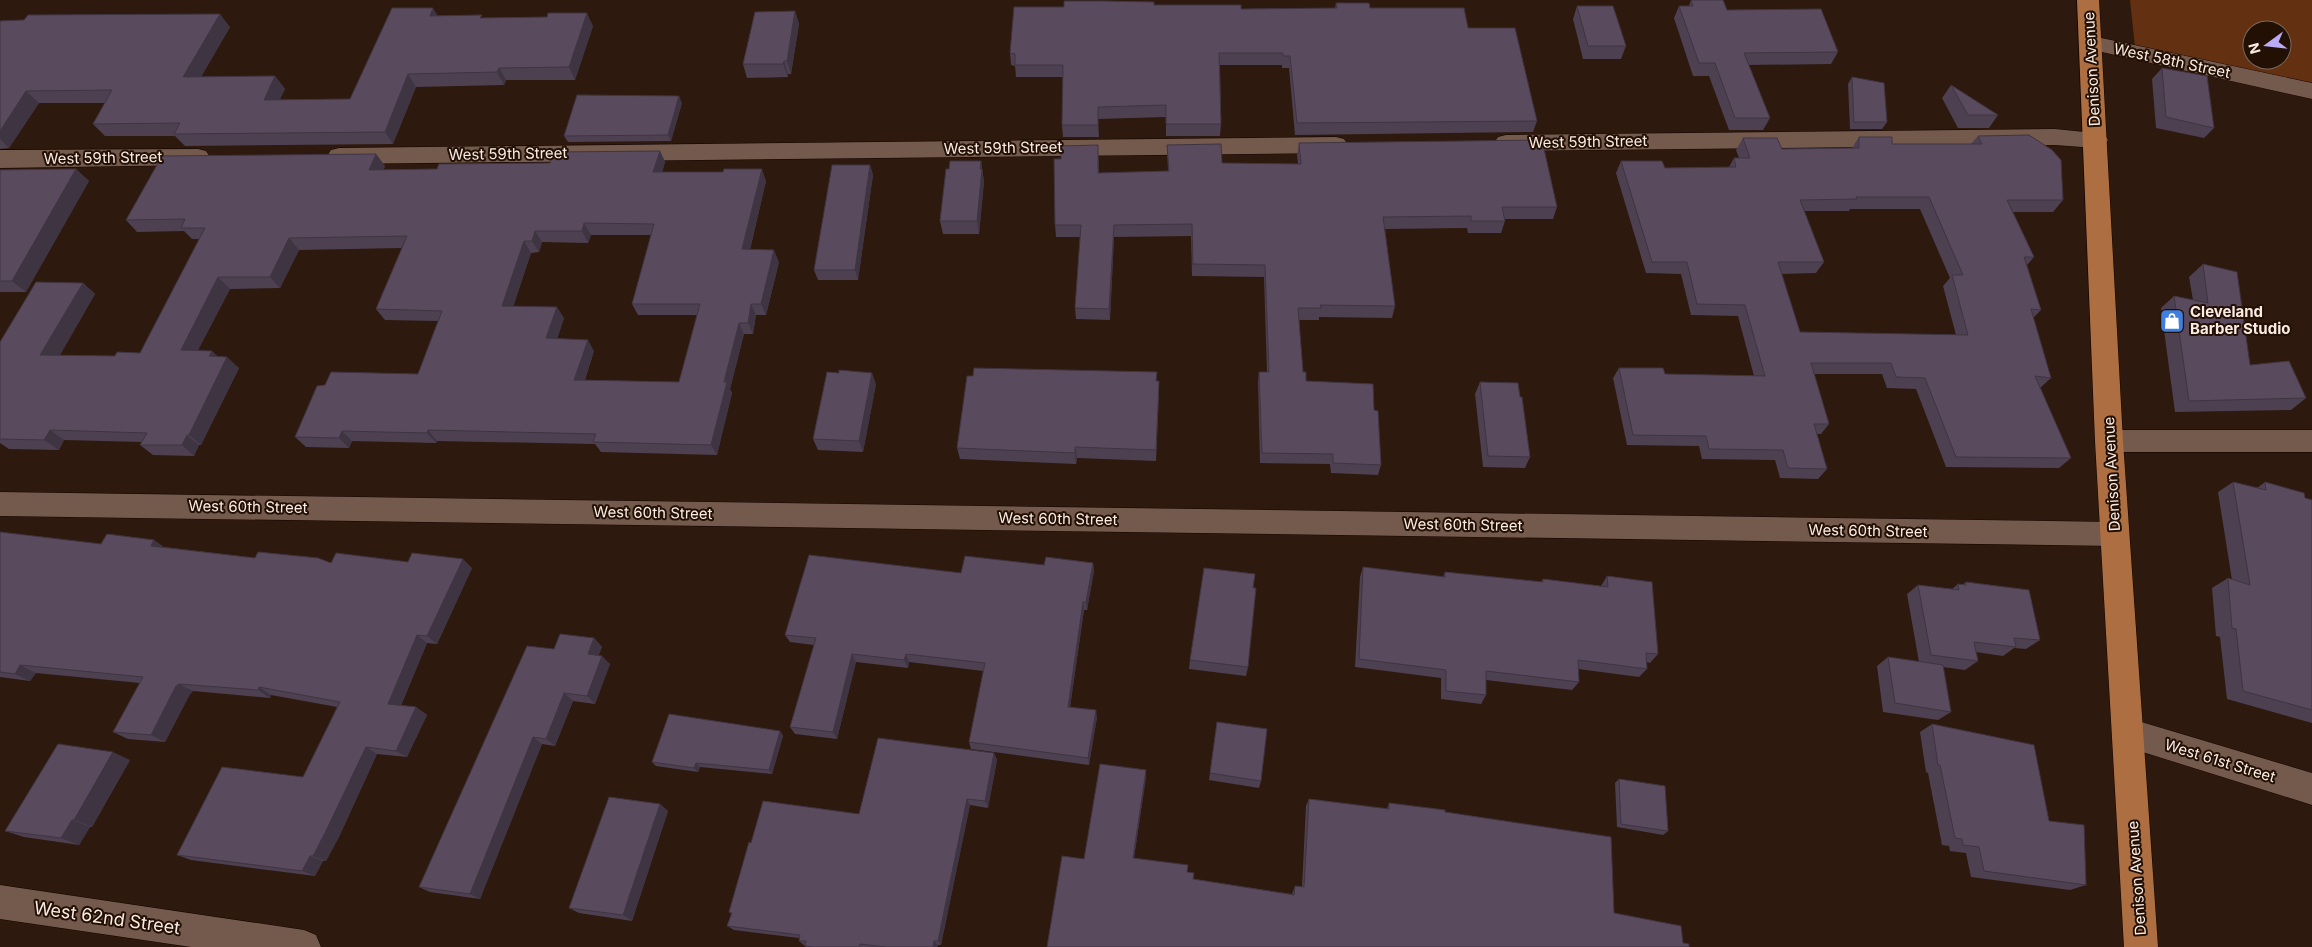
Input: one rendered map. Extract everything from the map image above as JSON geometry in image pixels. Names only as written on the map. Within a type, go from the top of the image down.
[{"type":"main road","name":"Denison Avenue","points":[[2088,0],[2092,43],[2109,440],[2141,947]]},
{"type":"street","name":"West 58th Street","points":[[2092,43],[2312,91]]},
{"type":"street","name":"West 59th Street","points":[[1486,143],[2054,137],[2096,140]]},
{"type":"street","name":"West 59th Street","points":[[319,156],[1356,144]]},
{"type":"street","name":"West 59th Street","points":[[0,159],[219,157]]},
{"type":"street","points":[[2109,440],[2312,441]]},
{"type":"street","name":"West 60th Street","points":[[0,504],[2115,534]]},
{"type":"street","name":"West 61st Street","points":[[2128,733],[2312,788]]},
{"type":"street","name":"West 62nd Street","points":[[0,902],[304,947]]},
{"type":"shaded area","points":[[2130,0],[2312,0],[2312,85],[2242,70],[2292,70],[2292,20],[2242,20],[2242,70],[2135,47]]},
{"type":"building","points":[[1691,0],[1723,0],[1727,10],[1821,9],[1838,52],[1744,53],[1770,118],[1735,118],[1715,63],[1699,63],[1679,6],[1693,6]]},
{"type":"building","points":[[1064,1],[1154,2],[1154,5],[1241,5],[1241,9],[1337,8],[1336,3],[1369,3],[1370,8],[1464,8],[1468,28],[1515,28],[1537,121],[1297,123],[1290,56],[1283,56],[1283,53],[1219,53],[1221,124],[1166,124],[1166,105],[1098,107],[1098,125],[1062,125],[1063,65],[1015,65],[1015,54],[1010,53],[1014,7],[1064,7]]},
{"type":"building","points":[[1577,6],[1613,6],[1626,46],[1588,46]]},
{"type":"building","points":[[392,8],[433,8],[430,16],[482,15],[480,18],[547,17],[548,13],[587,13],[569,67],[499,68],[497,72],[408,74],[385,132],[174,134],[180,123],[93,124],[112,90],[26,91],[0,131],[0,21],[24,20],[28,15],[220,14],[183,77],[275,76],[264,100],[350,99]]},
{"type":"building","points":[[795,11],[787,61],[784,61],[783,64],[743,64],[755,12]]},
{"type":"building","points":[[2162,68],[2207,76],[2214,128],[2166,117]]},
{"type":"building","points":[[1852,77],[1884,83],[1887,122],[1854,122]]},
{"type":"building","points":[[1951,85],[1998,115],[1968,115]]},
{"type":"building","points":[[577,95],[679,96],[668,135],[564,136]]},
{"type":"building","points":[[2029,135],[2052,150],[2061,160],[2063,200],[2007,200],[2034,257],[2024,257],[2041,310],[2031,309],[2051,378],[2035,376],[2071,458],[1956,457],[1925,378],[1896,377],[1891,363],[1811,363],[1829,424],[1814,424],[1827,469],[1788,468],[1783,450],[1709,449],[1706,436],[1633,435],[1619,368],[1663,368],[1665,374],[1765,376],[1745,305],[1697,304],[1687,262],[1652,262],[1621,161],[1662,161],[1665,168],[1736,167],[1734,158],[1750,158],[1743,138],[1777,138],[1782,149],[1859,148],[1859,137],[1892,137],[1892,144],[1982,144],[1978,136]],"holes":[[[1856,197],[1929,197],[1963,275],[1952,275],[1968,335],[1800,332],[1778,262],[1824,262],[1800,200],[1857,199]]]},
{"type":"building","points":[[1542,140],[1557,207],[1502,207],[1505,221],[1471,221],[1471,216],[1383,217],[1395,306],[1320,305],[1321,308],[1298,308],[1303,372],[1306,372],[1306,381],[1373,384],[1374,410],[1378,411],[1381,465],[1333,463],[1333,454],[1262,453],[1259,372],[1269,372],[1265,265],[1193,264],[1192,224],[1114,225],[1109,309],[1075,308],[1081,225],[1055,225],[1054,159],[1061,159],[1061,146],[1098,145],[1098,173],[1169,171],[1167,145],[1221,144],[1222,163],[1301,164],[1299,143]]},
{"type":"building","points":[[660,151],[653,172],[723,172],[724,169],[762,169],[742,249],[774,250],[761,304],[751,304],[748,323],[739,323],[724,382],[727,382],[711,445],[593,442],[596,434],[428,430],[427,433],[342,431],[339,438],[295,437],[317,386],[325,385],[331,372],[418,374],[442,311],[376,309],[407,236],[289,238],[270,277],[218,277],[181,350],[212,351],[209,356],[227,357],[189,435],[187,435],[182,445],[140,445],[147,433],[50,430],[44,440],[0,439],[0,342],[36,282],[83,283],[40,355],[115,356],[117,352],[140,353],[205,228],[181,228],[185,219],[126,220],[162,156],[376,154],[369,170],[437,169],[439,164],[550,163],[554,152]],"holes":[[[584,223],[654,224],[632,304],[700,304],[679,382],[574,380],[588,340],[546,338],[557,307],[502,306],[524,241],[532,241],[535,231],[582,231]]]},
{"type":"building","points":[[950,161],[981,161],[980,169],[982,169],[977,221],[940,221],[946,169],[949,169]]},
{"type":"building","points":[[832,165],[870,165],[855,270],[814,270]]},
{"type":"building","points":[[76,169],[12,281],[0,281],[0,170]]},
{"type":"building","points":[[2203,264],[2237,272],[2250,365],[2289,361],[2306,398],[2189,401],[2174,296],[2208,303]]},
{"type":"building","points":[[974,368],[1157,372],[1156,381],[1159,381],[1156,450],[1075,447],[1075,453],[957,448],[967,376],[973,376]]},
{"type":"building","points":[[839,370],[872,373],[859,441],[813,439],[827,372],[839,373]]},
{"type":"building","points":[[1480,382],[1518,383],[1520,397],[1522,397],[1530,457],[1488,456]]},
{"type":"building","points":[[2233,482],[2266,490],[2265,482],[2304,493],[2305,498],[2312,500],[2312,710],[2243,691],[2236,629],[2232,628],[2228,578],[2250,585]]},
{"type":"building","points":[[0,532],[101,544],[107,534],[154,540],[151,546],[255,558],[258,552],[318,558],[331,563],[336,553],[408,562],[412,553],[463,559],[427,636],[417,635],[388,704],[416,707],[396,751],[366,747],[326,831],[313,856],[310,856],[302,871],[177,855],[222,767],[303,777],[340,702],[259,687],[258,690],[179,684],[176,686],[151,735],[113,732],[143,677],[20,665],[15,674],[0,672]]},
{"type":"building","points":[[809,555],[961,573],[965,556],[1044,565],[1046,557],[1093,563],[1086,602],[1083,602],[1068,707],[1096,710],[1088,758],[969,742],[985,663],[906,654],[904,660],[852,654],[833,732],[790,727],[816,638],[785,635]]},
{"type":"building","points":[[1363,567],[1445,577],[1445,572],[1543,582],[1543,579],[1608,587],[1607,576],[1652,582],[1658,654],[1646,653],[1647,669],[1578,660],[1579,682],[1486,671],[1486,695],[1446,691],[1446,670],[1359,659]]},
{"type":"building","points":[[1204,568],[1255,574],[1253,588],[1256,588],[1248,667],[1190,660]]},
{"type":"building","points":[[1966,582],[2029,590],[2040,640],[2014,638],[2016,647],[1974,642],[1978,661],[1931,655],[1918,585],[1959,590],[1958,584],[1966,585]]},
{"type":"building","points":[[560,634],[594,638],[588,654],[602,656],[587,696],[564,693],[546,739],[533,737],[470,894],[419,887],[527,646],[554,649]]},
{"type":"building","points":[[1888,657],[1943,665],[1951,712],[1895,703]]},
{"type":"building","points":[[669,714],[780,731],[769,770],[696,763],[694,768],[652,762]]},
{"type":"building","points":[[1217,722],[1267,729],[1261,781],[1210,773]]},
{"type":"building","points":[[1932,724],[2034,745],[2049,821],[2084,825],[2086,885],[1984,871],[1979,847],[1963,845],[1962,839],[1955,838],[1940,765],[1938,765]]},
{"type":"building","points":[[878,738],[994,753],[985,801],[967,799],[938,941],[934,941],[933,947],[886,947],[860,944],[859,947],[814,947],[805,946],[806,941],[799,941],[800,935],[727,926],[732,913],[729,912],[749,842],[751,843],[763,801],[859,814]]},
{"type":"building","points":[[58,744],[113,752],[74,820],[72,820],[61,838],[5,831]]},
{"type":"building","points":[[1100,764],[1146,770],[1133,858],[1188,865],[1187,872],[1194,873],[1193,879],[1294,895],[1295,886],[1304,887],[1309,799],[1389,809],[1389,803],[1445,810],[1445,812],[1611,837],[1614,913],[1681,926],[1683,943],[1689,944],[1689,947],[1047,947],[1062,856],[1084,859]]},
{"type":"building","points":[[1619,779],[1665,786],[1668,831],[1621,824]]},
{"type":"building","points":[[609,797],[660,804],[623,915],[569,908]]},
{"type":"place","name":"Cleveland Barber Studio","points":[[2172,321]]}]
